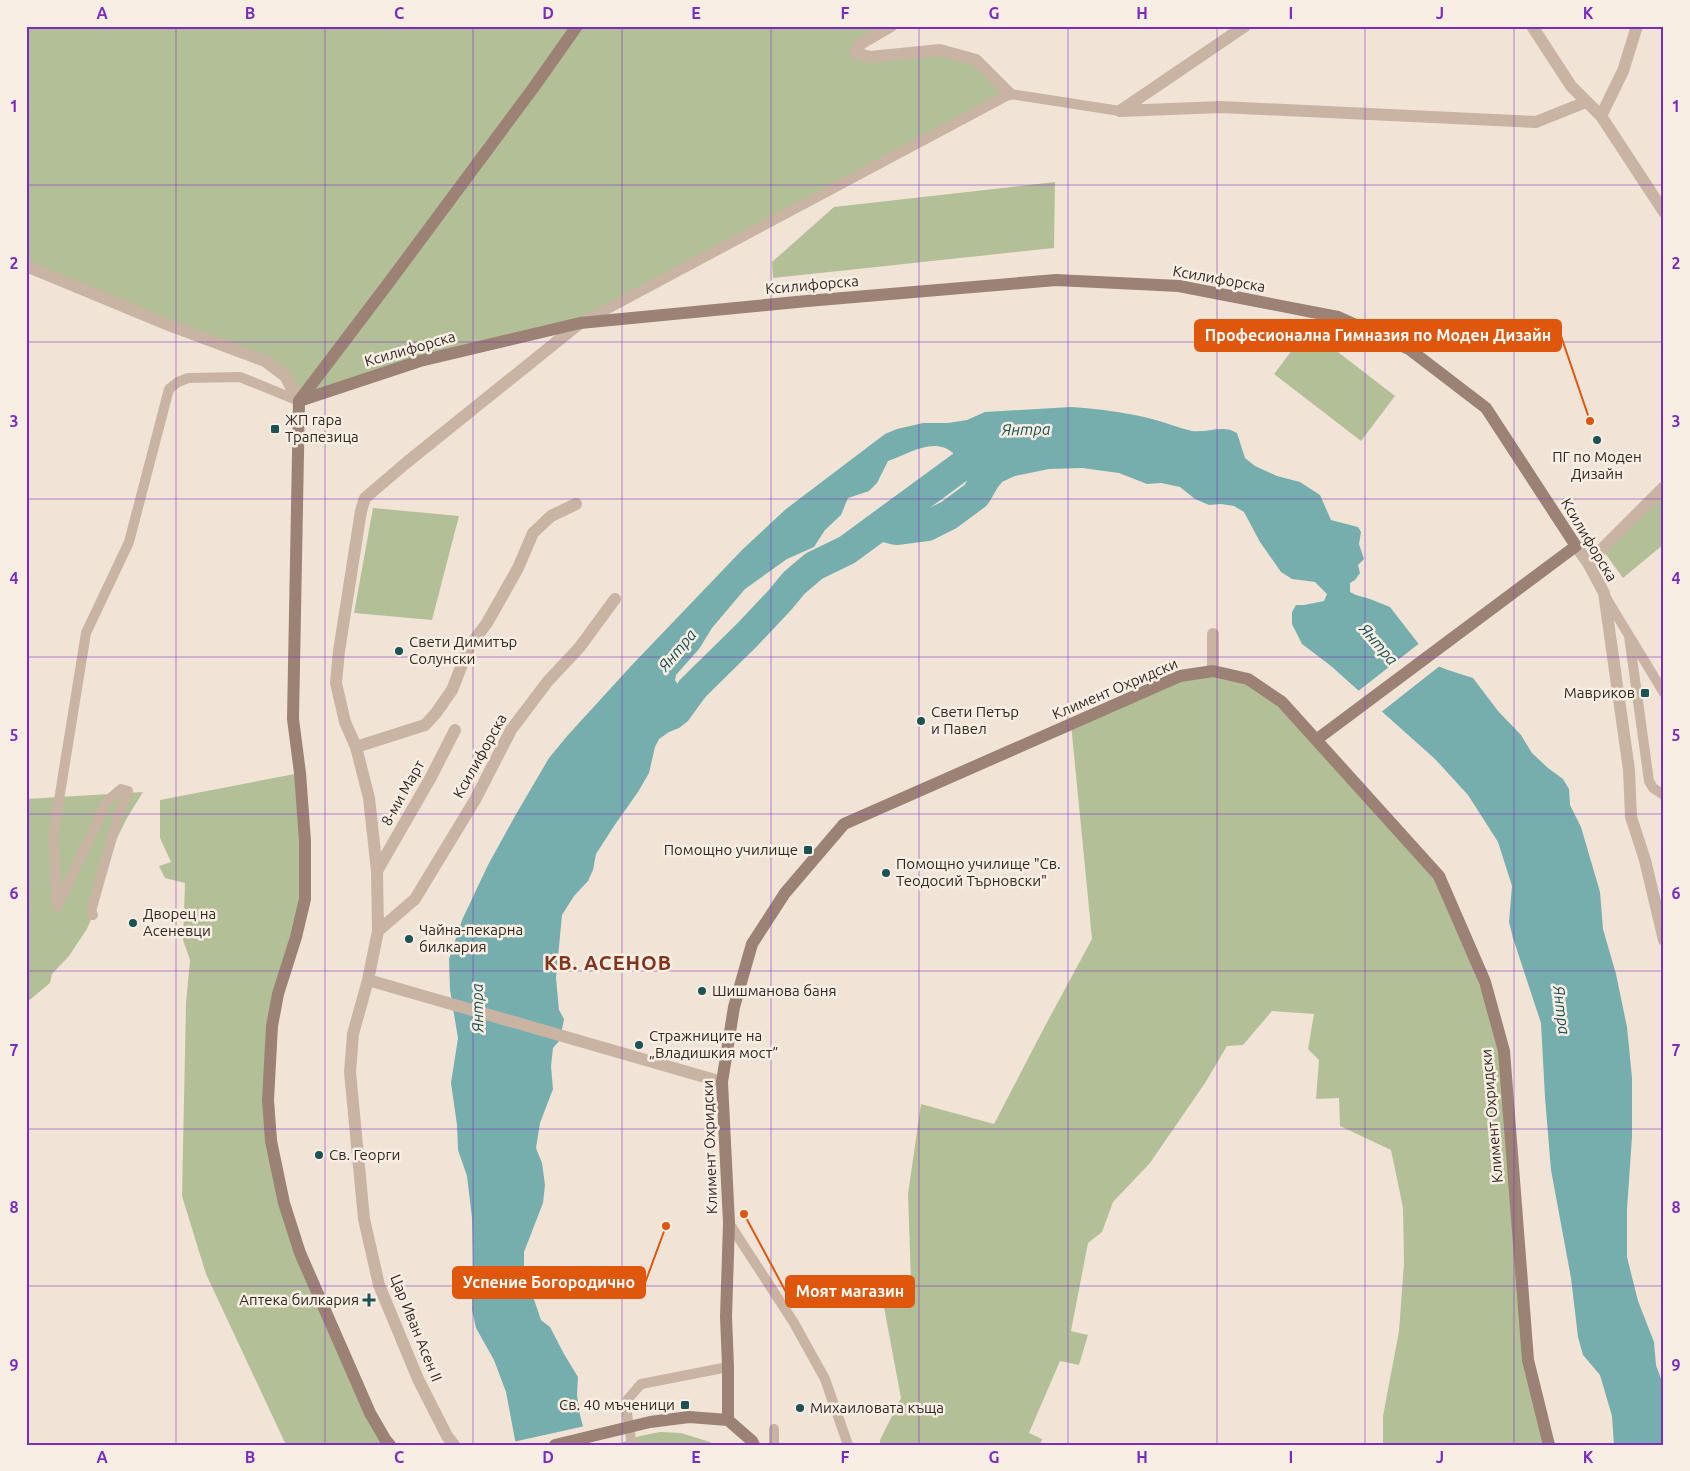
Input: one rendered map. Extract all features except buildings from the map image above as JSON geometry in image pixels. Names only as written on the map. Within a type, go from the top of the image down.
[{"type":"street","points":[[299,401],[534,87],[577,26]]},
{"type":"street","points":[[891,26],[860,44],[856,52],[870,57],[940,50],[976,60],[1010,94]]},
{"type":"street","points":[[1120,111],[1245,26]]},
{"type":"street","points":[[1532,26],[1571,86],[1601,116],[1664,212]]},
{"type":"street","points":[[1601,116],[1623,71],[1637,26]]},
{"type":"street","points":[[1120,111],[1221,107],[1536,122],[1586,102]]},
{"type":"street","points":[[26,266],[172,326],[265,361],[284,376],[299,401],[293,719],[300,773],[305,841],[305,899],[296,937],[278,994],[272,1026],[268,1100],[271,1142],[284,1203],[300,1253],[370,1413],[390,1445]]},
{"type":"street","name":"Ксилифорска","points":[[299,401],[420,361],[580,323],[1056,280],[1179,286],[1338,317],[1410,349],[1486,408],[1588,563],[1604,593],[1629,770],[1632,817],[1645,860],[1664,940]]},
{"type":"street","name":"Цар Иван Асен II","points":[[454,1445],[447,1436],[418,1380],[379,1285],[364,1219],[350,1072],[353,1034],[368,980],[378,931],[377,871],[369,798],[356,746],[345,722],[336,683],[340,641],[361,511],[365,498],[580,323]]},
{"type":"street","points":[[1588,563],[1664,487]]},
{"type":"street","points":[[356,746],[425,725],[436,713],[452,690],[469,647],[487,623],[518,568],[533,533],[551,516],[576,504]]},
{"type":"street","points":[[1316,740],[1576,546]]},
{"type":"street","name":"Ксилифорска","points":[[378,931],[415,898],[475,800],[511,730],[548,681],[579,648],[615,599]]},
{"type":"street","points":[[1213,634],[1213,671]]},
{"type":"street","name":"Климент Охридски","points":[[728,1420],[726,1317],[729,1223],[722,1082],[734,1007],[752,944],[785,893],[844,824],[1180,676],[1213,671],[1248,679],[1282,702],[1439,876],[1485,982],[1504,1051],[1528,1360],[1549,1445]]},
{"type":"street","name":"8-ми Март","points":[[377,871],[431,777],[454,730]]},
{"type":"street","points":[[368,980],[722,1082]]},
{"type":"street","points":[[555,1445],[650,1422],[689,1417],[728,1420],[752,1440],[754,1445]]},
{"type":"lane","points":[[580,323],[1010,94],[1120,111]]},
{"type":"lane","points":[[93,915],[91,911],[119,813],[128,791],[121,789],[108,801],[58,907],[53,837],[86,633],[128,542],[170,389],[178,382],[188,378],[240,376],[299,401]]},
{"type":"lane","points":[[1604,593],[1664,693]]},
{"type":"lane","points":[[1629,636],[1649,781],[1653,788],[1664,795]]},
{"type":"lane","points":[[729,1223],[794,1323],[825,1379],[848,1445]]},
{"type":"lane","points":[[632,1445],[627,1414],[628,1400],[641,1384],[728,1367]]},
{"type":"lane","points":[[774,1429],[774,1445]]},
{"type":"green space","points":[[26,26],[891,26],[857,52],[940,50],[976,60],[1010,94],[580,323],[420,361],[299,401],[285,376],[26,266]]},
{"type":"green space","points":[[1055,182],[1054,248],[773,278],[772,262],[834,207]]},
{"type":"green space","points":[[1308,329],[1395,396],[1361,441],[1274,374]]},
{"type":"green space","points":[[1664,487],[1664,544],[1623,578],[1602,549]]},
{"type":"green space","points":[[373,508],[459,516],[432,620],[354,613]]},
{"type":"green space","points":[[1213,671],[1248,679],[1282,702],[1439,876],[1504,1051],[1528,1360],[1549,1445],[1383,1445],[1383,1416],[1399,1331],[1404,1263],[1403,1208],[1391,1150],[1340,1126],[1339,1098],[1316,1099],[1319,1060],[1308,1049],[1314,1014],[1272,1011],[1243,1045],[1227,1046],[1205,1083],[1150,1163],[1113,1202],[1102,1232],[1088,1243],[1071,1331],[1088,1335],[1079,1365],[1060,1361],[1029,1433],[1042,1439],[1040,1445],[880,1445],[880,1440],[901,1398],[880,1286],[911,1281],[908,1194],[921,1104],[994,1124],[1092,939],[1071,724],[1180,676]]},
{"type":"green space","points":[[300,773],[305,899],[278,994],[269,1070],[284,1203],[390,1445],[286,1445],[206,1274],[182,1196],[186,1003],[190,960],[183,940],[185,883],[165,878],[159,866],[171,862],[160,838],[160,800]]},
{"type":"green space","points":[[143,792],[115,842],[95,910],[87,929],[69,956],[52,974],[50,983],[26,1003],[26,799]]},
{"type":"green space","points":[[660,1432],[681,1433],[714,1445],[615,1445],[640,1436]]},
{"type":"water","name":"Янтра","points":[[1071,407],[1132,414],[1192,431],[1232,430],[1237,433],[1245,458],[1255,466],[1277,476],[1300,482],[1320,495],[1331,520],[1358,527],[1361,532],[1359,544],[1364,559],[1358,565],[1360,573],[1350,583],[1350,592],[1390,607],[1435,665],[1473,678],[1498,711],[1521,735],[1532,753],[1563,779],[1569,789],[1570,805],[1581,827],[1600,892],[1603,929],[1616,974],[1627,1027],[1632,1078],[1632,1137],[1627,1209],[1627,1257],[1638,1301],[1654,1342],[1656,1365],[1664,1387],[1664,1445],[1614,1445],[1612,1416],[1600,1375],[1583,1355],[1578,1337],[1571,1278],[1551,1170],[1541,1023],[1509,922],[1512,886],[1498,842],[1468,795],[1435,759],[1331,666],[1302,644],[1292,624],[1292,612],[1296,605],[1324,601],[1327,594],[1315,582],[1292,579],[1281,572],[1260,542],[1244,512],[1234,506],[1209,505],[1195,499],[1180,487],[1161,483],[1147,484],[1119,473],[1082,468],[1049,469],[1015,476],[1004,481],[966,473],[946,478],[945,474],[953,463],[953,453],[946,448],[929,446],[888,461],[877,483],[869,491],[848,498],[841,515],[825,530],[814,547],[787,559],[745,589],[712,628],[699,649],[676,675],[675,680],[678,685],[685,686],[693,680],[704,665],[716,658],[722,665],[714,675],[709,692],[688,721],[659,739],[655,747],[649,773],[596,854],[593,870],[588,881],[574,896],[562,915],[556,978],[559,1010],[564,1019],[560,1040],[553,1048],[551,1066],[553,1089],[540,1123],[536,1148],[542,1163],[545,1185],[543,1203],[524,1252],[524,1270],[541,1320],[550,1327],[578,1377],[577,1395],[588,1445],[516,1445],[506,1392],[494,1360],[476,1328],[472,1310],[472,1218],[467,1176],[458,1150],[457,1125],[451,1083],[458,1038],[450,990],[449,959],[462,920],[488,865],[549,758],[568,735],[742,550],[786,509],[885,434],[897,429],[923,423],[948,423],[967,420],[985,412]]},
{"type":"pier","points":[[1421,642],[1437,663],[1441,665],[1380,713],[1357,692]]},
{"type":"pier","points":[[585,1426],[590,1445],[514,1445],[513,1442]]},
{"type":"waterway","points":[[880,526],[896,530],[927,526],[949,515],[976,495],[986,478],[1013,447]]},
{"type":"waterway","points":[[691,690],[747,635],[794,583],[814,566],[847,550],[978,454]]},
{"type":"place","name":"Професионална Гимназия по Моден Дизайн","points":[[1590,421]]},
{"type":"place","name":"ЖП гара Трапезица","points":[[275,429]]},
{"type":"place","name":"ПГ по Моден Дизайн","points":[[1597,440]]},
{"type":"place","name":"Свети Димитър Солунски","points":[[399,651]]},
{"type":"place","name":"Мавриков","points":[[1645,693]]},
{"type":"place","name":"Свети Петър и Павел","points":[[921,721]]},
{"type":"place","name":"Помощно училище","points":[[808,850]]},
{"type":"place","name":"Помощно училище \"Св. Теодосий Търновски\"","points":[[886,873]]},
{"type":"place","name":"Дворец на Асеневци","points":[[133,923]]},
{"type":"place","name":"Чайна-пекарна билкария","points":[[409,939]]},
{"type":"place","name":"Шишманова баня","points":[[702,991]]},
{"type":"place","name":"Стражниците на „Владишкия мост”","points":[[639,1045]]},
{"type":"place","name":"Св. Георги","points":[[319,1155]]},
{"type":"place","name":"Моят магазин","points":[[744,1214]]},
{"type":"place","name":"Успение Богородично","points":[[666,1226]]},
{"type":"place","name":"Аптека билкария","points":[[369,1300]]},
{"type":"place","name":"Св. 40 мъченици","points":[[685,1405]]},
{"type":"place","name":"Михаиловата къща","points":[[800,1408]]},
{"type":"district","name":"КВ. АСЕНОВ","points":[[608,963]]}]
